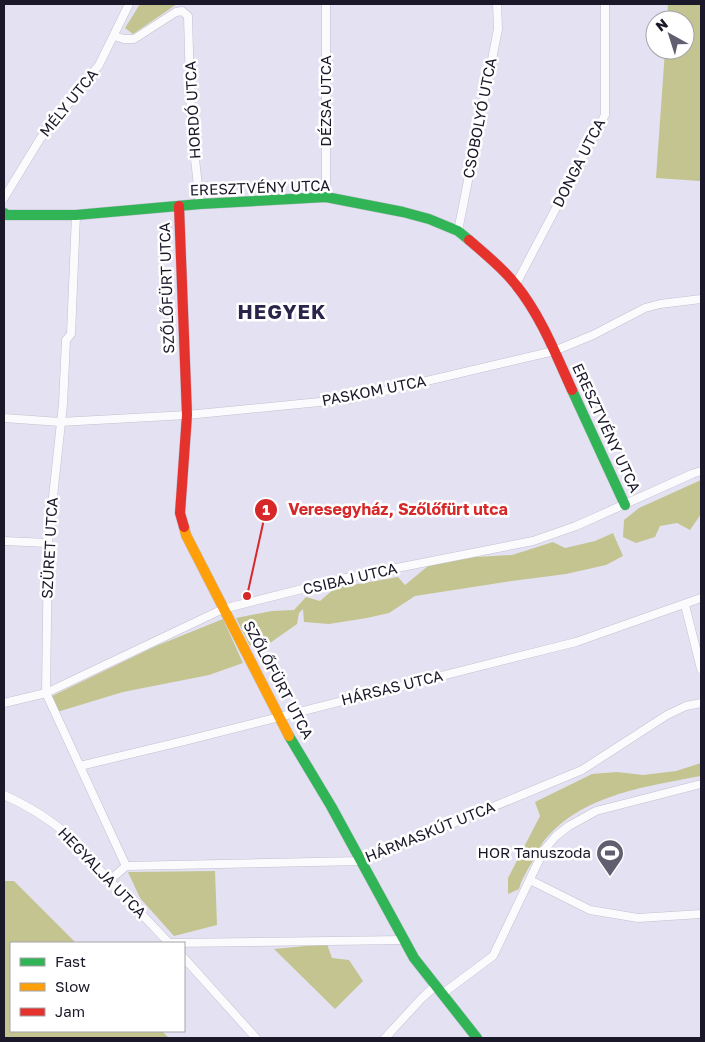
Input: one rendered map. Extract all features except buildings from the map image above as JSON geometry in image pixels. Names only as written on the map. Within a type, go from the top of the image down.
[{"type":"street","name":"MÉLY UTCA","points":[[4,198],[40,139],[100,65],[129,4]]},
{"type":"street","name":"DÉZSA UTCA","points":[[326,4],[326,197]]},
{"type":"street","name":"CSOBOLYÓ UTCA","points":[[458,231],[498,29],[497,4]]},
{"type":"street","name":"DONGA UTCA","points":[[516,284],[605,115],[605,4]]},
{"type":"street","name":"HORDÓ UTCA","points":[[114,36],[134,39],[176,12],[182,11],[188,16],[191,123],[200,204]]},
{"type":"street","name":"ERESZTVÉNY UTCA","points":[[4,213],[7,215],[76,214],[200,204],[326,197],[403,212],[429,219],[458,231],[490,258],[516,284],[532,308],[554,351],[625,505]]},
{"type":"street","name":"SZŐLŐFÜRT UTCA","points":[[179,206],[187,415],[180,513],[186,535],[279,716],[362,860],[414,958],[477,1038]]},
{"type":"street","name":"SZÜRET UTCA","points":[[76,214],[71,334],[66,340],[63,404],[48,542],[46,694],[126,866]]},
{"type":"street","name":"PASKOM UTCA","points":[[4,418],[60,422],[187,415],[350,399],[554,351],[593,335],[645,308],[660,304],[701,299]]},
{"type":"street","name":"CSIBAJ UTCA","points":[[4,703],[46,694],[223,609],[346,578],[533,541],[576,526],[701,471]]},
{"type":"street","points":[[4,541],[48,542]]},
{"type":"street","name":"HÁRSAS UTCA","points":[[80,766],[576,642],[701,598]]},
{"type":"street","points":[[685,605],[701,669]]},
{"type":"street","name":"HÁRMASKÚT UTCA","points":[[126,866],[362,860],[582,770],[667,715],[686,706],[701,703]]},
{"type":"street","points":[[385,1038],[421,999],[439,990],[493,956],[544,850],[556,836],[596,810],[701,784]]},
{"type":"street","name":"HEGYALJA UTCA","points":[[4,795],[25,805],[66,833],[170,942]]},
{"type":"street","points":[[110,880],[126,866]]},
{"type":"street","points":[[530,880],[590,910],[638,918],[701,914]]},
{"type":"street","points":[[185,943],[404,940]]},
{"type":"street","points":[[185,959],[256,1038]]},
{"type":"green space","points":[[140,4],[177,4],[133,34],[125,28]]},
{"type":"green space","points":[[668,4],[701,4],[701,242],[700,181],[656,178],[664,60],[695,60],[695,10],[668,10]]},
{"type":"green space","points":[[701,480],[701,514],[690,530],[677,523],[660,526],[655,537],[636,543],[623,537],[624,520],[639,508]]},
{"type":"green space","points":[[613,533],[623,556],[606,565],[566,574],[415,596],[389,613],[329,624],[304,622],[303,609],[299,613],[297,624],[270,643],[256,640],[250,646],[236,618],[272,611],[294,610],[306,597],[320,601],[335,588],[398,577],[405,585],[428,566],[460,558],[512,555],[553,542],[565,548],[595,541]]},
{"type":"green space","points":[[223,619],[243,663],[209,675],[123,692],[57,712],[52,704],[52,696],[156,646]]},
{"type":"green space","points":[[701,763],[701,776],[639,788],[599,801],[580,810],[548,836],[523,877],[519,889],[508,894],[508,878],[540,816],[535,802],[592,774],[617,772],[643,775],[676,771]]},
{"type":"green space","points":[[215,871],[217,925],[174,936],[140,898],[128,872]]},
{"type":"green space","points":[[4,881],[14,881],[75,942],[10,942],[10,1032],[163,1032],[169,1038],[4,1038]]},
{"type":"green space","points":[[327,944],[332,958],[349,960],[363,981],[335,1009],[274,949]]},
{"type":"traffic: fast","points":[[4,213],[7,215],[76,215],[200,204],[326,197],[429,219],[458,231],[469,240]]},
{"type":"traffic: fast","points":[[572,390],[625,505]]},
{"type":"traffic: fast","points":[[289,736],[331,806],[414,958],[477,1038]]},
{"type":"traffic: slow","points":[[184,527],[186,535],[289,736]]},
{"type":"traffic: jam","points":[[179,206],[187,415],[180,513],[184,527]]},
{"type":"traffic: jam","points":[[469,240],[494,261],[525,297],[547,336],[572,390]]},
{"type":"place","name":"Veresegyház, Szőlőfürt utca","points":[[247,596]]},
{"type":"place","name":"HOR Tanuszoda","points":[[610,877]]},
{"type":"district","name":"HEGYEK","points":[[282,312]]}]
